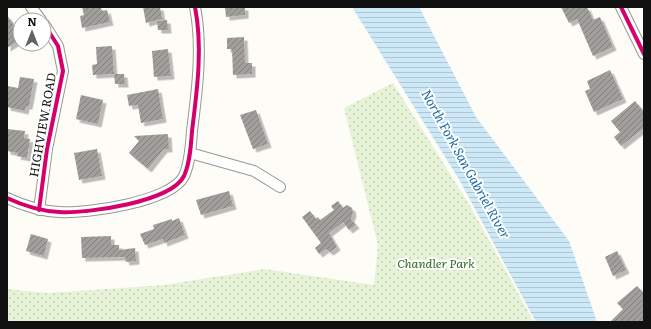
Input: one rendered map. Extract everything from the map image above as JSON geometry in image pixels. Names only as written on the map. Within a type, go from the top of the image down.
[{"type":"street","points":[[7,198],[39,210],[60,212],[94,211],[129,205],[159,194],[172,188],[184,176],[190,153],[199,64],[195,7]]},
{"type":"street","points":[[621,7],[644,54]]},
{"type":"street","name":"HIGHVIEW ROAD","points":[[39,210],[48,142],[63,71],[58,46],[52,37]]},
{"type":"street","points":[[190,153],[254,171],[280,187]]},
{"type":"green space","name":"Chandler Park","points":[[393,83],[469,204],[534,322],[7,322],[7,289],[48,293],[164,285],[265,269],[374,285],[378,245],[344,108]]},
{"type":"water","name":"North Fork San Gabriel River","points":[[352,7],[419,7],[476,117],[569,241],[597,322],[536,322],[460,181]]},
{"type":"building","points":[[82,7],[101,7],[102,11],[107,10],[110,22],[82,28],[80,16],[84,15]]},
{"type":"building","points":[[143,7],[160,7],[162,19],[146,23]]},
{"type":"building","points":[[225,7],[245,7],[245,15],[226,17]]},
{"type":"building","points":[[561,7],[587,7],[593,20],[600,17],[613,47],[593,56],[577,19],[569,23]]},
{"type":"building","points":[[7,15],[12,22],[12,45],[7,48]]},
{"type":"building","points":[[167,20],[168,30],[158,30],[157,21]]},
{"type":"building","points":[[244,37],[245,63],[252,63],[252,74],[233,75],[232,49],[227,49],[227,38]]},
{"type":"building","points":[[112,46],[114,74],[93,75],[92,65],[97,64],[96,47]]},
{"type":"building","points":[[168,49],[171,76],[154,77],[152,51]]},
{"type":"building","points":[[610,70],[623,99],[594,112],[585,91],[590,89],[587,81]]},
{"type":"building","points":[[114,74],[124,74],[125,84],[115,84]]},
{"type":"building","points":[[20,77],[34,79],[29,106],[26,106],[25,111],[7,107],[7,86],[18,88]]},
{"type":"building","points":[[158,89],[163,119],[141,123],[138,105],[129,106],[127,95]]},
{"type":"building","points":[[81,95],[103,100],[98,124],[76,119]]},
{"type":"building","points":[[635,101],[644,112],[644,128],[621,146],[614,137],[620,132],[611,121]]},
{"type":"building","points":[[256,110],[268,144],[253,149],[240,115]]},
{"type":"building","points":[[7,129],[25,131],[24,138],[30,139],[27,158],[17,156],[18,153],[7,151]]},
{"type":"building","points":[[168,134],[169,149],[164,149],[148,169],[129,153],[139,141],[134,136]]},
{"type":"building","points":[[97,149],[102,176],[79,180],[74,153]]},
{"type":"building","points":[[229,191],[233,206],[201,215],[196,200]]},
{"type":"building","points":[[338,201],[343,208],[347,205],[352,208],[353,213],[351,219],[356,225],[349,230],[343,222],[329,233],[337,247],[330,252],[326,249],[319,254],[315,248],[321,243],[302,217],[310,211],[316,219],[318,217],[320,220],[334,210],[331,206]]},
{"type":"building","points":[[179,218],[185,235],[164,243],[163,239],[145,245],[140,234],[154,229],[153,225]]},
{"type":"building","points":[[31,234],[48,239],[44,256],[26,251]]},
{"type":"building","points":[[111,236],[111,245],[119,245],[119,250],[135,248],[136,261],[126,262],[125,257],[82,258],[81,237]]},
{"type":"building","points":[[617,251],[626,270],[613,276],[605,257]]},
{"type":"building","points":[[637,286],[644,293],[644,322],[610,322],[623,309],[617,303]]},
{"type":"cycle path","points":[[7,198],[26,206],[45,211],[88,211],[146,199],[163,193],[176,185],[184,176],[188,165],[191,148],[199,53],[199,38],[195,7]]},
{"type":"cycle path","points":[[621,7],[644,54]]},
{"type":"cycle path","points":[[39,210],[47,149],[63,71],[58,46],[52,37]]}]
